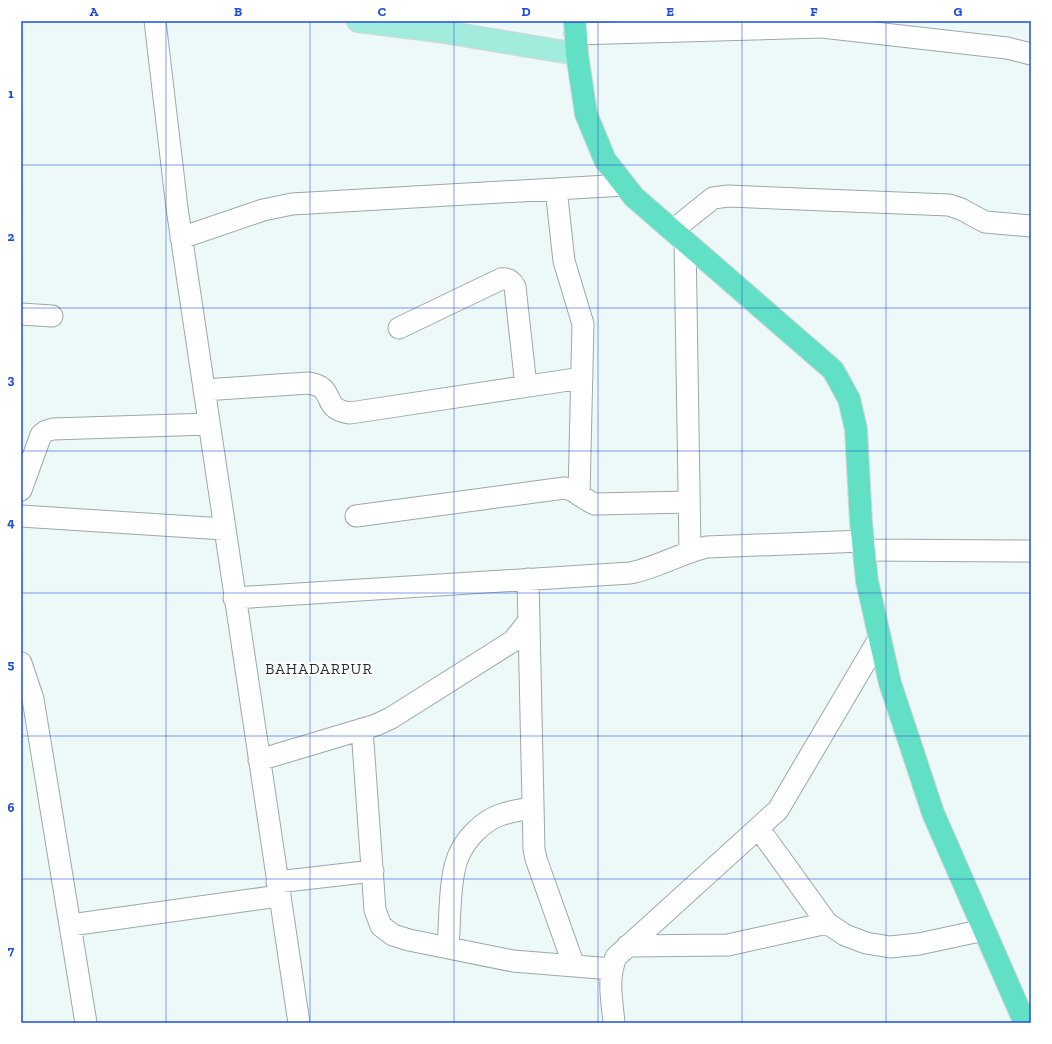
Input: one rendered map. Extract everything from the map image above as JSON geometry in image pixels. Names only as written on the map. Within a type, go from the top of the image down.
[{"type":"highway","points":[[576,36],[586,114],[604,160],[634,197],[833,370],[849,399],[856,428],[863,545],[867,581],[890,683],[933,814],[1025,1023]]},
{"type":"main road","points":[[358,21],[438,31],[576,36]]},
{"type":"street","points":[[156,21],[182,238],[298,1023]]},
{"type":"street","points":[[576,36],[822,27],[1007,48],[1031,54]]},
{"type":"street","points":[[182,238],[263,210],[282,205],[624,185]]},
{"type":"street","points":[[556,189],[564,261],[583,324],[579,495]]},
{"type":"street","points":[[690,551],[679,236],[713,198],[728,196],[949,205],[961,209],[985,222],[1031,226]]},
{"type":"street","points":[[399,328],[501,279],[506,278],[512,281],[515,287],[526,386]]},
{"type":"street","points":[[21,314],[52,316]]},
{"type":"street","points":[[204,390],[316,384],[324,388],[333,408],[340,412],[350,413],[582,378]]},
{"type":"street","points":[[21,490],[41,435],[46,431],[53,429],[209,424]]},
{"type":"street","points":[[356,516],[564,488],[571,489],[586,501],[595,504],[689,502]]},
{"type":"street","points":[[21,516],[224,529]]},
{"type":"street","points":[[234,598],[637,572],[690,551],[707,547],[863,545],[1031,551]]},
{"type":"street","points":[[528,579],[533,807],[536,859],[574,966]]},
{"type":"street","points":[[259,760],[376,725],[406,710],[513,641],[528,622]]},
{"type":"street","points":[[614,1023],[610,983],[616,957],[771,819],[785,800],[880,637]]},
{"type":"street","points":[[21,663],[71,925],[86,1023]]},
{"type":"street","points":[[362,729],[375,910],[381,926],[393,935],[512,961],[612,969]]},
{"type":"street","points":[[448,948],[454,872],[458,856],[467,841],[482,825],[500,815],[533,807]]},
{"type":"street","points":[[759,829],[827,923],[845,935],[866,943],[890,947],[919,944],[984,930]]},
{"type":"street","points":[[71,925],[373,871]]},
{"type":"street","points":[[627,946],[728,945],[827,923]]},
{"type":"district","name":"BAHADARPUR","points":[[319,669]]}]
